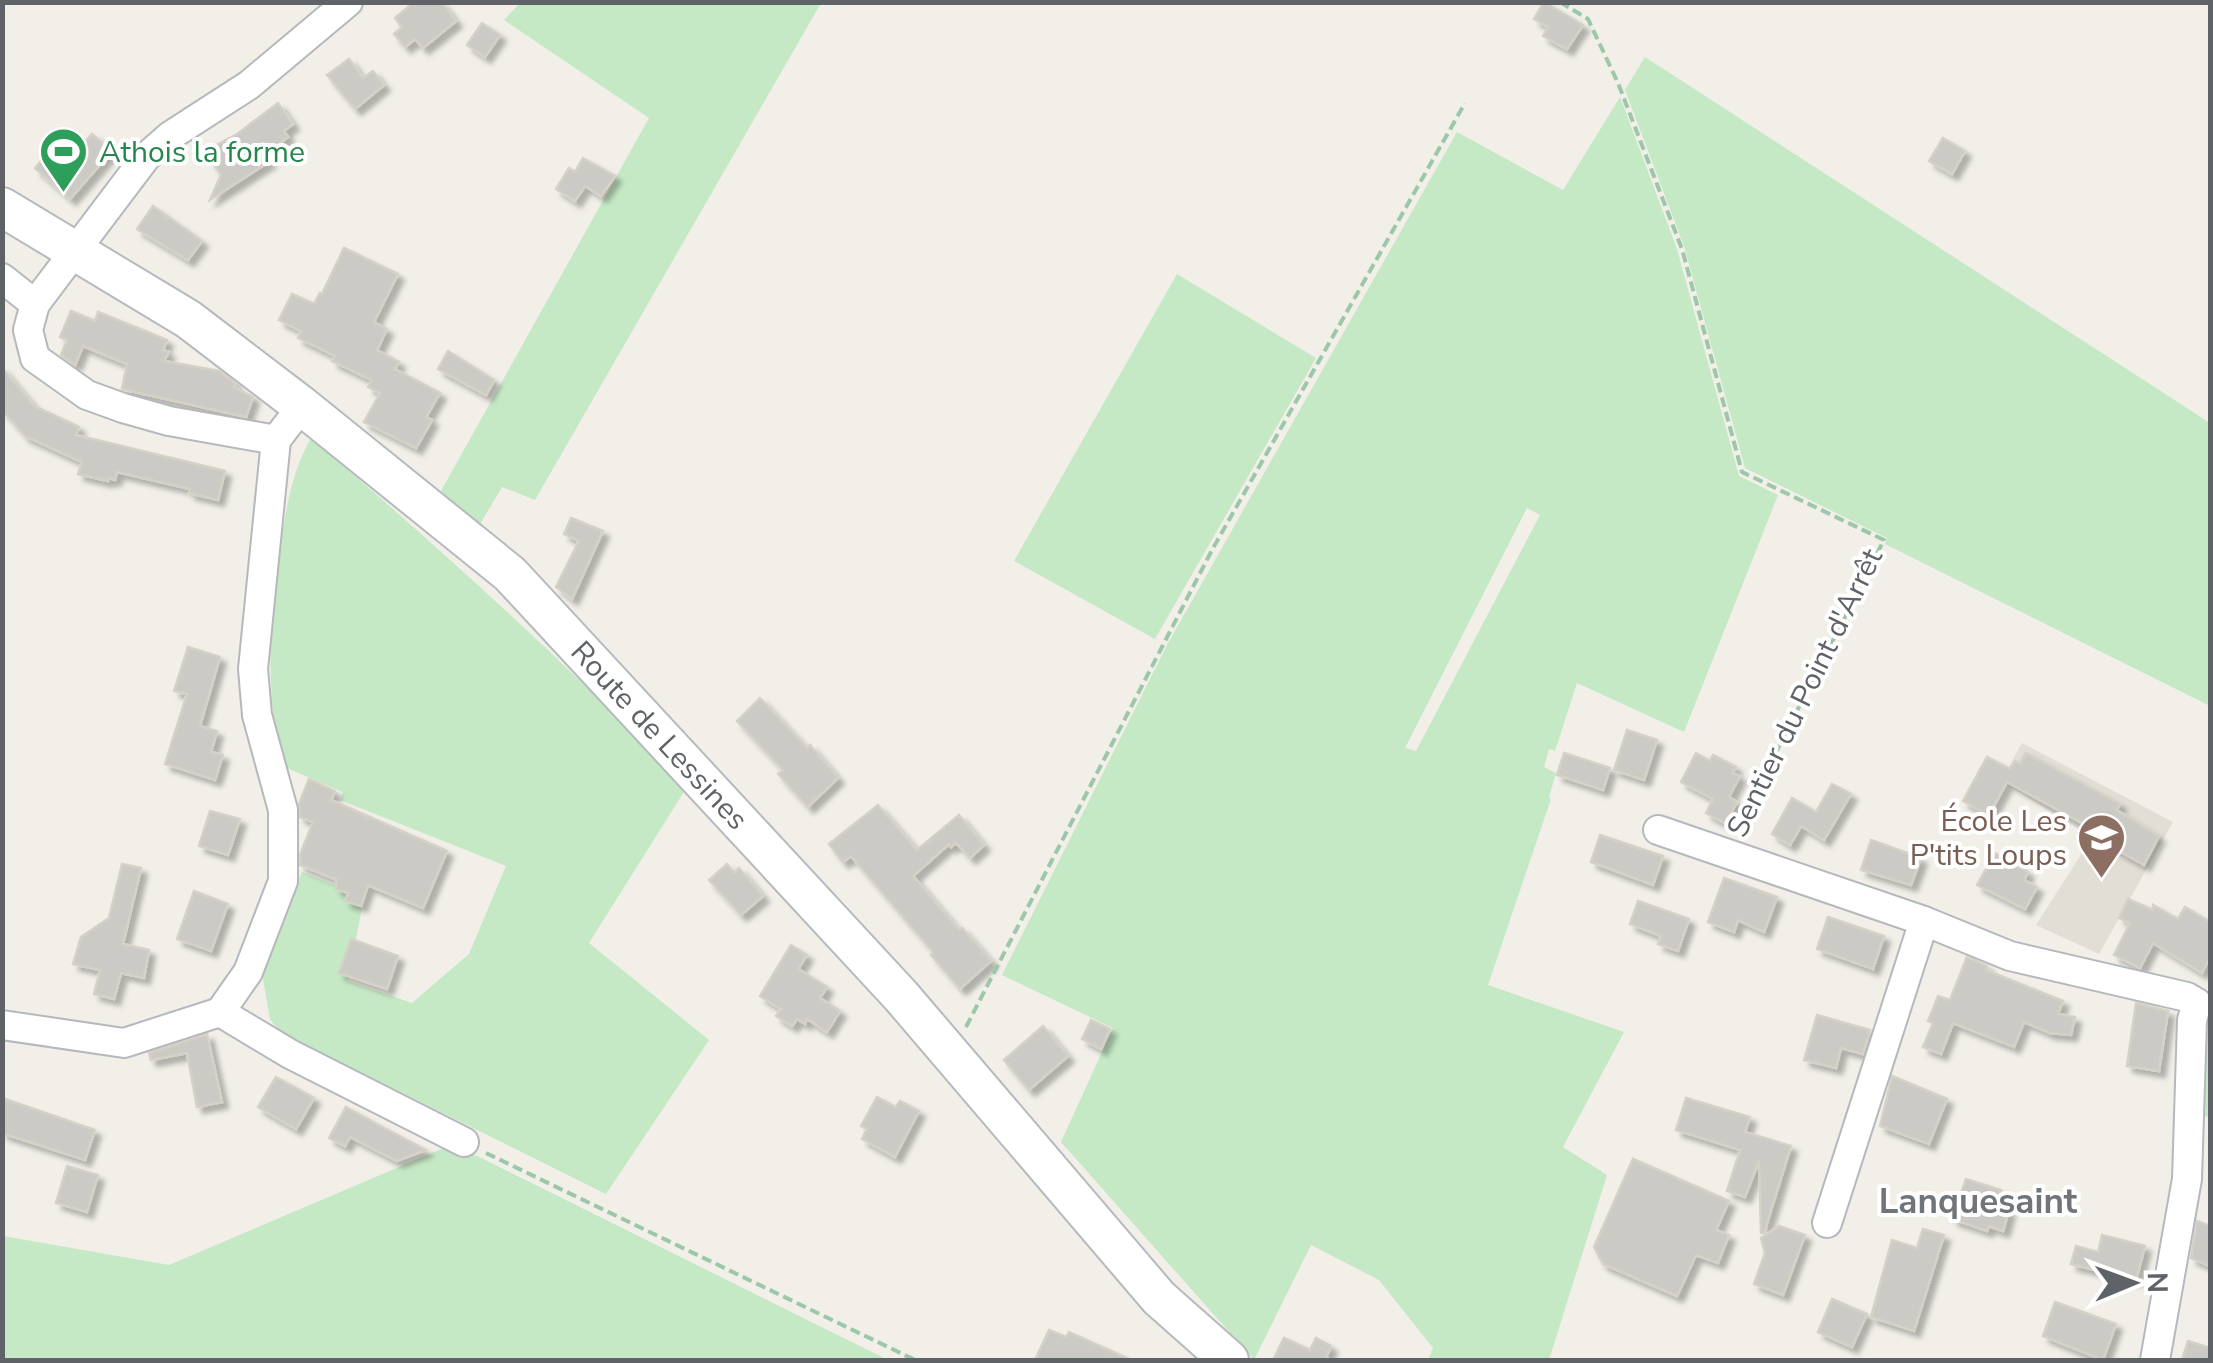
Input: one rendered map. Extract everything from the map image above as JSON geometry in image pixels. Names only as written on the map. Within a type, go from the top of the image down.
[{"type":"main road","name":"Route de Lessines","points":[[2,206],[188,319],[510,574],[952,1054],[1159,1298],[1230,1360]]},
{"type":"street","points":[[276,440],[169,421],[87,394],[35,358],[28,330],[35,304],[146,157],[170,136],[248,85],[348,2]]},
{"type":"street","points":[[2,278],[35,304]]},
{"type":"street","points":[[2,1026],[124,1042],[220,1012],[248,972],[283,880],[283,810],[256,715],[254,668],[276,440],[302,406]]},
{"type":"street","name":"Sentier du Point d'Arrêt","points":[[1658,830],[1924,921],[2010,956],[2204,997]]},
{"type":"street","points":[[1828,1224],[1924,921]]},
{"type":"street","points":[[2155,1360],[2187,1179],[2192,1020],[2204,997]]},
{"type":"street","points":[[220,1012],[290,1054],[464,1142]]},
{"type":"path","name":"Sentier du Point d'Arrêt","points":[[1560,2],[1588,19],[1618,83],[1682,250],[1742,472],[1884,540],[1725,852]]},
{"type":"path","points":[[952,1054],[1212,550],[1466,103]]},
{"type":"path","points":[[464,1142],[914,1360]]},
{"type":"shaded area","name":"École Les P'tits Loups","points":[[2022,743],[2173,822],[2099,954],[2036,925],[2092,837],[2001,781]]},
{"type":"green space","points":[[520,3],[821,3],[535,500],[502,487],[479,526],[441,491],[649,118],[504,20]]},
{"type":"green space","points":[[1645,57],[2210,423],[2210,706],[1885,544],[1887,538],[1745,468],[1684,246],[1625,90]]},
{"type":"green space","points":[[1620,97],[1677,249],[1739,476],[1778,495],[1684,732],[1577,683],[1555,751],[1549,749],[1544,767],[1556,773],[1551,799],[1488,985],[1624,1032],[1563,1147],[1607,1175],[1549,1360],[1428,1360],[1433,1348],[1379,1280],[1311,1245],[1254,1360],[1061,1142],[1113,1028],[1002,975],[1167,645],[1457,132],[1563,190]],"holes":[[[1527,508],[1540,515],[1416,751],[1405,748]]]},
{"type":"green space","points":[[1177,274],[1316,358],[1155,639],[1014,561]]},
{"type":"green space","points":[[311,438],[503,608],[687,787],[589,943],[709,1040],[606,1194],[316,1050],[312,1055],[285,1040],[270,1019],[262,973],[302,872],[364,897],[348,981],[412,1003],[469,954],[506,866],[340,800],[343,792],[282,766],[271,685],[273,604],[290,492]]},
{"type":"green space","points":[[2210,1004],[2210,1118],[2203,1115],[2202,1070]]},
{"type":"green space","points":[[453,1144],[888,1360],[3,1360],[3,1236],[169,1265]]},
{"type":"building","points":[[414,2],[441,2],[456,21],[423,48],[415,39],[405,47],[394,34],[402,27],[395,18]]},
{"type":"building","points":[[1544,2],[1583,25],[1567,49],[1543,36],[1548,27],[1534,19]]},
{"type":"building","points":[[482,23],[500,35],[485,57],[467,45]]},
{"type":"building","points":[[349,59],[363,78],[373,71],[384,85],[355,109],[327,75]]},
{"type":"building","points":[[278,103],[293,124],[284,131],[288,137],[261,157],[270,161],[210,200],[221,175],[205,151],[237,134]]},
{"type":"building","points":[[92,134],[112,151],[70,199],[35,168],[51,149],[67,163]]},
{"type":"building","points":[[1943,138],[1965,151],[1952,174],[1929,161]]},
{"type":"building","points":[[583,158],[615,176],[601,196],[585,186],[575,201],[556,189],[569,168],[575,172]]},
{"type":"building","points":[[153,206],[202,241],[188,260],[137,229]]},
{"type":"building","points":[[344,248],[398,274],[374,322],[387,329],[377,350],[399,362],[395,369],[440,393],[426,417],[432,420],[416,448],[364,422],[380,393],[368,387],[372,380],[332,361],[335,356],[298,338],[301,331],[279,320],[292,294],[314,304]]},
{"type":"building","points":[[71,311],[95,321],[98,312],[167,340],[163,350],[169,352],[164,361],[219,371],[235,383],[234,387],[253,397],[246,417],[122,389],[127,364],[83,346],[75,365],[61,355],[67,340],[60,337]]},
{"type":"building","points":[[448,351],[494,380],[486,395],[438,369]]},
{"type":"building","points":[[2,368],[34,406],[79,427],[76,435],[225,471],[218,500],[189,493],[190,489],[117,472],[115,480],[108,481],[78,474],[82,462],[25,436],[2,410]]},
{"type":"building","points":[[571,518],[603,531],[572,599],[556,587],[579,541],[564,534]]},
{"type":"building","points":[[188,647],[220,657],[200,726],[217,731],[211,752],[223,755],[215,780],[165,764],[187,694],[174,691]]},
{"type":"building","points":[[760,698],[838,778],[808,807],[778,774],[783,770],[737,721]]},
{"type":"building","points":[[1627,730],[1657,740],[1644,780],[1614,770]]},
{"type":"building","points":[[1564,753],[1610,768],[1603,790],[1557,775]]},
{"type":"building","points":[[1696,753],[1710,761],[1713,755],[1736,767],[1732,773],[1740,776],[1729,797],[1737,802],[1725,823],[1706,813],[1713,799],[1681,782]]},
{"type":"building","points":[[2026,753],[2120,804],[2117,810],[2159,836],[2144,865],[2086,832],[2089,827],[2007,782],[1989,815],[1963,801],[1987,757],[2010,769]]},
{"type":"building","points":[[309,779],[335,791],[331,800],[447,851],[423,908],[368,885],[361,906],[345,901],[348,893],[336,889],[337,880],[300,865],[313,822],[300,817],[299,804]]},
{"type":"building","points":[[1832,784],[1851,794],[1824,840],[1801,826],[1790,845],[1772,834],[1792,798],[1816,812]]},
{"type":"building","points":[[878,805],[917,850],[959,815],[984,845],[970,858],[956,843],[951,847],[949,844],[913,876],[991,961],[960,989],[851,856],[843,862],[829,844]]},
{"type":"building","points":[[210,811],[240,819],[228,855],[199,846]]},
{"type":"building","points":[[1600,835],[1663,856],[1653,885],[1591,862]]},
{"type":"building","points":[[1871,840],[1921,858],[1911,885],[1861,870]]},
{"type":"building","points":[[1995,853],[2028,872],[2024,880],[2037,887],[2025,909],[1977,885]]},
{"type":"building","points":[[122,864],[141,868],[123,944],[149,950],[144,978],[121,973],[114,999],[94,994],[100,970],[73,964],[81,937],[109,918]]},
{"type":"building","points":[[727,864],[734,873],[739,868],[763,896],[741,915],[709,880]]},
{"type":"building","points":[[1724,878],[1777,897],[1764,932],[1738,920],[1734,932],[1708,922]]},
{"type":"building","points":[[194,891],[228,904],[211,951],[177,939]]},
{"type":"building","points":[[2128,899],[2153,910],[2153,905],[2178,919],[2185,907],[2210,922],[2210,957],[2202,973],[2153,943],[2140,968],[2114,955],[2130,923],[2119,918]]},
{"type":"building","points":[[1638,901],[1689,919],[1678,951],[1658,944],[1661,936],[1630,924]]},
{"type":"building","points":[[1828,917],[1884,936],[1873,969],[1817,949]]},
{"type":"building","points":[[351,939],[398,956],[387,989],[339,973]]},
{"type":"building","points":[[791,945],[807,955],[798,969],[827,987],[820,998],[840,1011],[827,1032],[807,1019],[805,1024],[797,1019],[792,1026],[776,1016],[781,1009],[760,996]]},
{"type":"building","points":[[1967,957],[1987,966],[1986,970],[2063,1001],[2058,1014],[2075,1017],[2071,1035],[2050,1033],[2024,1022],[2014,1047],[1953,1023],[1941,1054],[1923,1047],[1938,996],[1950,1000]]},
{"type":"building","points":[[2136,1003],[2168,1011],[2159,1071],[2127,1066]]},
{"type":"building","points":[[1817,1015],[1870,1030],[1863,1054],[1841,1048],[1836,1068],[1804,1060]]},
{"type":"building","points":[[1091,1020],[1110,1029],[1101,1049],[1082,1039]]},
{"type":"building","points":[[1043,1026],[1068,1056],[1029,1090],[1004,1060]]},
{"type":"building","points":[[207,1034],[222,1102],[197,1107],[187,1053],[151,1060],[149,1053]]},
{"type":"building","points":[[1892,1076],[1947,1099],[1929,1144],[1880,1126]]},
{"type":"building","points":[[276,1077],[314,1098],[296,1129],[258,1107]]},
{"type":"building","points":[[877,1097],[896,1107],[900,1101],[919,1111],[895,1157],[862,1139],[867,1129],[861,1126]]},
{"type":"building","points":[[2,1098],[95,1130],[85,1160],[2,1133]]},
{"type":"building","points":[[1686,1098],[1750,1117],[1745,1132],[1791,1146],[1764,1233],[1759,1161],[1745,1197],[1727,1191],[1740,1150],[1676,1130]]},
{"type":"building","points":[[346,1107],[426,1150],[397,1161],[350,1137],[345,1146],[329,1138]]},
{"type":"building","points":[[1633,1159],[1729,1201],[1716,1230],[1729,1235],[1718,1263],[1696,1255],[1677,1296],[1603,1264],[1594,1247]]},
{"type":"building","points":[[67,1166],[98,1175],[87,1212],[56,1203]]},
{"type":"building","points":[[1966,1179],[2001,1190],[1995,1206],[2009,1210],[2003,1231],[1989,1226],[1987,1231],[1952,1219]]},
{"type":"building","points":[[2197,1221],[2210,1226],[2210,1266],[2191,1258]]},
{"type":"building","points":[[1779,1226],[1805,1235],[1783,1295],[1754,1284],[1765,1253],[1761,1238]]},
{"type":"building","points":[[1923,1229],[1944,1235],[1914,1331],[1871,1317],[1892,1240],[1917,1248]]},
{"type":"building","points":[[2102,1235],[2145,1246],[2136,1280],[2071,1264],[2076,1246],[2098,1252]]},
{"type":"building","points":[[1832,1299],[1867,1314],[1852,1347],[1818,1332]]},
{"type":"building","points":[[2055,1302],[2116,1324],[2103,1360],[2043,1336]]},
{"type":"building","points":[[1049,1330],[1066,1337],[1069,1332],[1131,1360],[1035,1360]]},
{"type":"building","points":[[1284,1338],[1310,1350],[1316,1338],[1331,1346],[1326,1358],[1332,1360],[1273,1360]]},
{"type":"building","points":[[2188,1341],[2210,1348],[2210,1360],[2182,1360]]},
{"type":"place","name":"Athois la forme","points":[[64,194]]},
{"type":"place","name":"École Les P'tits Loups","points":[[2102,880]]},
{"type":"district","name":"Lanquesaint","points":[[1978,1201]]}]
